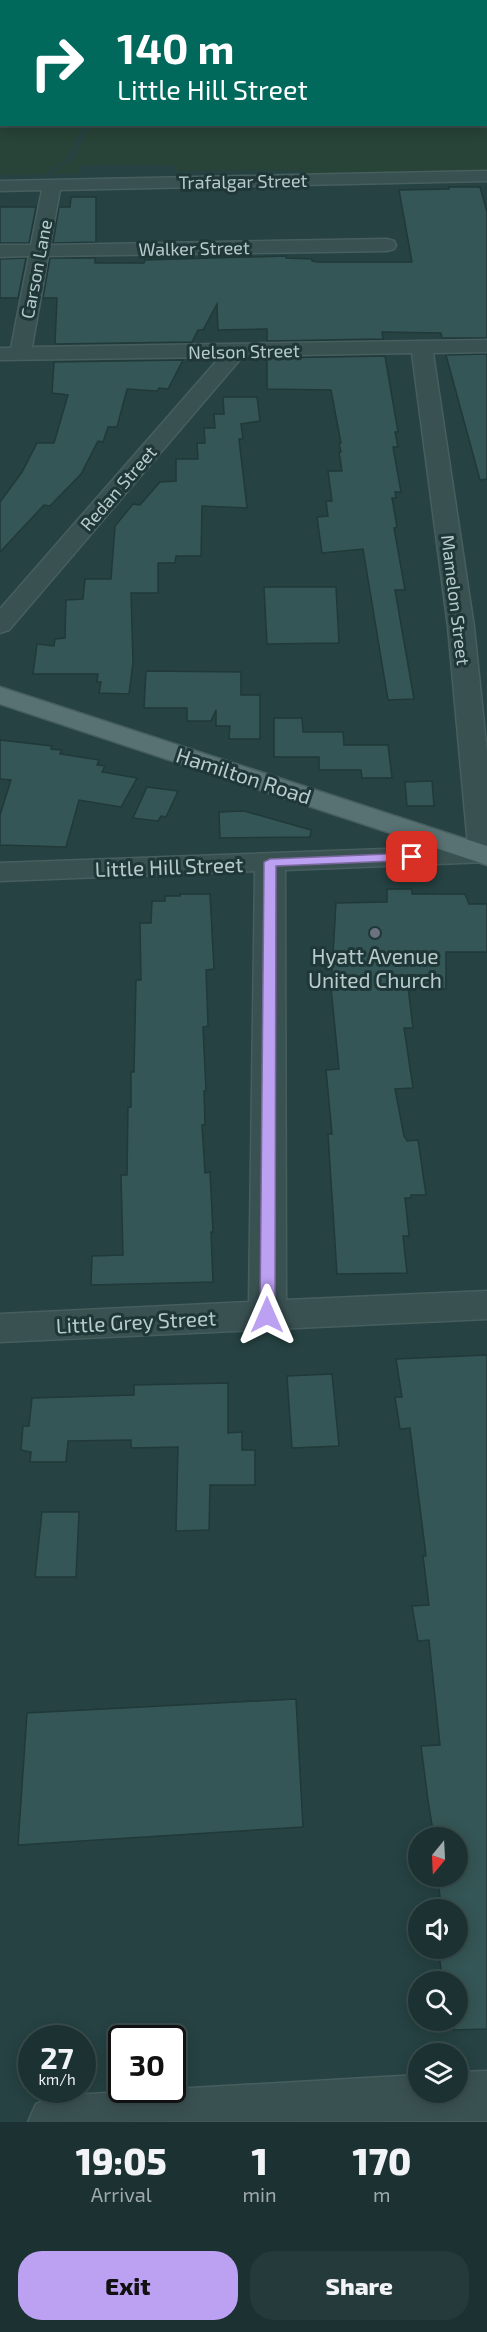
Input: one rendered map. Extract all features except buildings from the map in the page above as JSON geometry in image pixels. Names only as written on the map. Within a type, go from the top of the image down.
[{"type":"main road","name":"Hamilton Road","points":[[0,695],[485,855]]},
{"type":"street","name":"Trafalgar Street","points":[[0,186],[487,176]]},
{"type":"street","name":"Carson Lane","points":[[10,354],[41,250],[52,185]]},
{"type":"street","name":"Walker Street","points":[[0,251],[387,245]]},
{"type":"street","name":"Nelson Street","points":[[10,354],[487,346]]},
{"type":"street","name":"Mamelon Street","points":[[422,348],[461,627],[485,855]]},
{"type":"street","name":"Redan Street","points":[[0,625],[236,351]]},
{"type":"street","points":[[461,627],[487,626]]},
{"type":"street","name":"Little Hill Street","points":[[0,872],[485,855]]},
{"type":"street","points":[[267,1315],[270,862]]},
{"type":"street","name":"Little Grey Street","points":[[0,1328],[487,1305]]},
{"type":"street","points":[[54,2122],[487,2096]]},
{"type":"green space","points":[[2,126],[84,126],[68,158],[43,175],[0,175],[0,130]]},
{"type":"green space","points":[[89,126],[487,126],[487,173],[305,175],[304,170],[173,171],[174,165],[82,165],[77,174],[50,174],[74,158]]},
{"type":"place","name":"Hyatt Avenue United Church","points":[[375,933]]},
{"type":"route","points":[[267,1315],[270,862],[412,857]]}]
